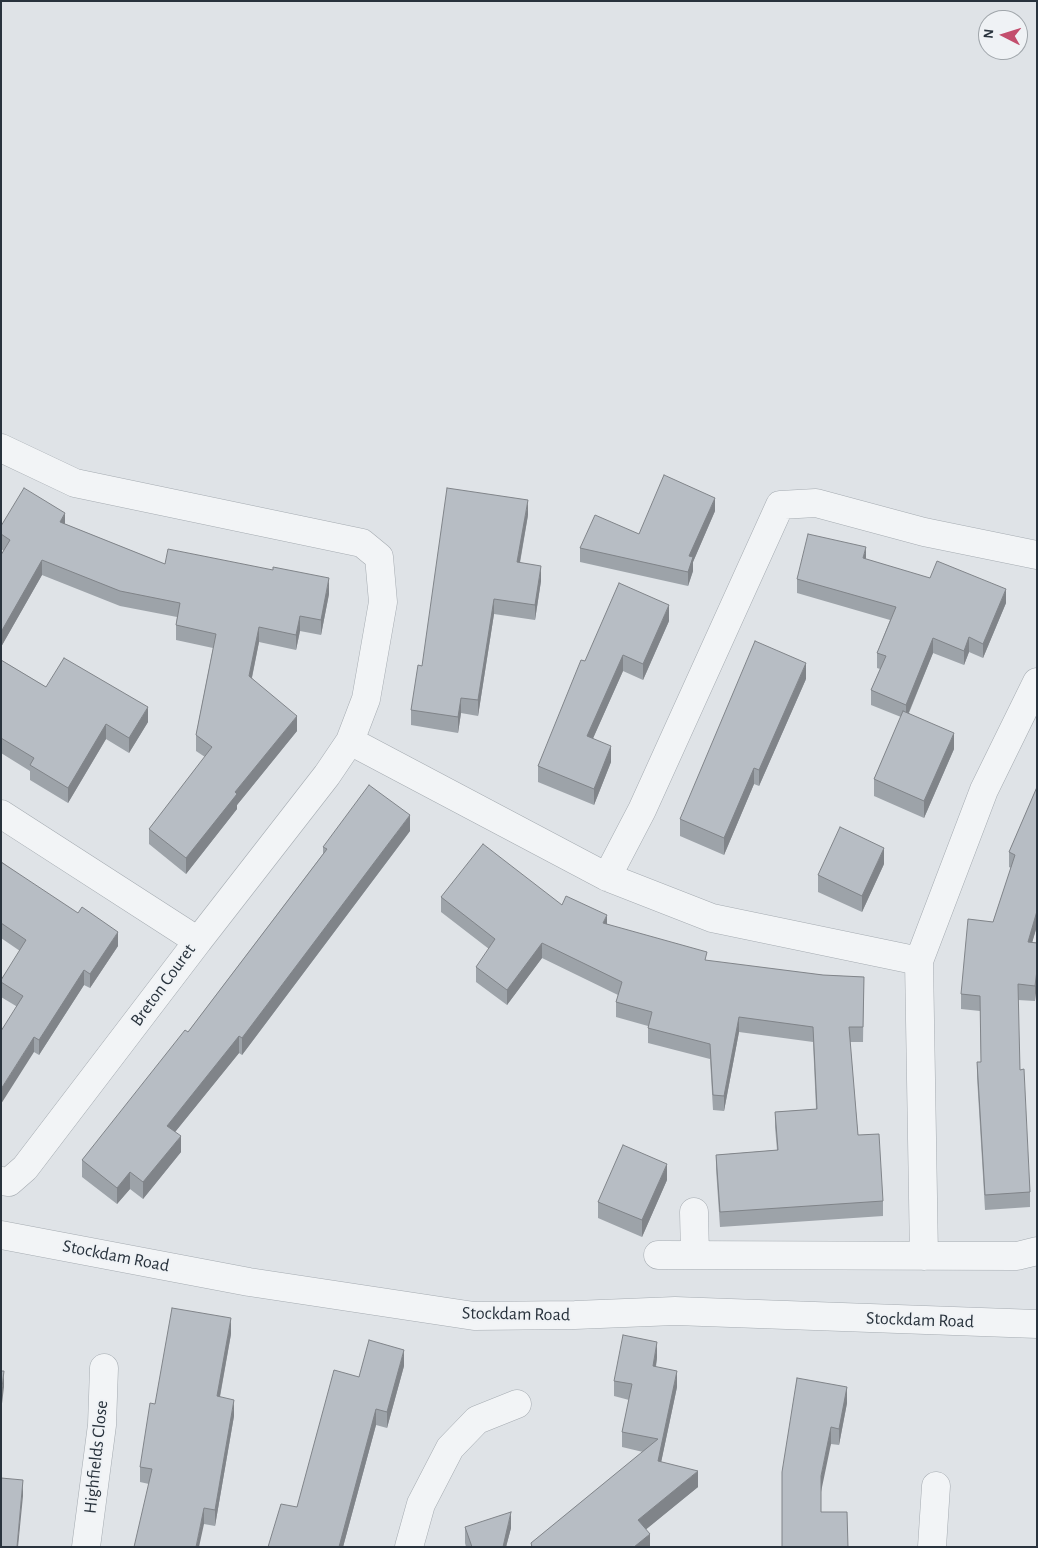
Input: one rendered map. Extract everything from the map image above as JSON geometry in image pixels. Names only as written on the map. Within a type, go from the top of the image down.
[{"type":"street","points":[[2,451],[75,483],[345,538],[362,543],[379,557],[383,602],[366,699],[350,741],[327,775],[198,941]]},
{"type":"street","points":[[607,877],[642,810],[780,505],[816,503],[924,532],[1037,555]]},
{"type":"street","points":[[924,1256],[919,961],[984,790],[1037,682]]},
{"type":"street","points":[[350,741],[607,877],[712,918],[919,961]]},
{"type":"street","name":"Breton Couret","points":[[1,814],[198,941],[25,1168],[8,1182],[1,1181]]},
{"type":"street","points":[[694,1212],[695,1255]]},
{"type":"street","name":"Stockdam Road","points":[[1,1235],[249,1282],[474,1316],[575,1315],[675,1310],[1037,1324]]},
{"type":"street","points":[[658,1255],[1017,1256],[1037,1251]]},
{"type":"street","name":"Highfields Close","points":[[86,1547],[102,1425],[104,1368]]},
{"type":"street","points":[[408,1547],[421,1504],[450,1448],[477,1420],[517,1404]]},
{"type":"street","points":[[932,1547],[936,1486]]},
{"type":"building","points":[[664,475],[715,498],[689,556],[693,557],[688,572],[580,548],[595,515],[639,534]]},
{"type":"building","points":[[24,488],[65,513],[60,522],[165,564],[168,549],[273,570],[273,567],[329,578],[321,620],[300,616],[296,635],[259,627],[249,676],[297,716],[235,792],[237,794],[186,858],[149,829],[212,747],[196,735],[216,634],[176,625],[180,603],[120,591],[42,560],[1,632],[1,555],[10,540],[1,534],[1,526]]},
{"type":"building","points":[[447,488],[528,500],[517,562],[541,566],[535,605],[494,599],[478,700],[461,698],[458,717],[411,710],[418,665],[422,666]]},
{"type":"building","points":[[808,534],[866,547],[863,558],[930,578],[937,561],[1006,589],[983,644],[969,637],[964,651],[933,638],[906,705],[871,690],[886,656],[877,653],[896,607],[797,579]]},
{"type":"building","points":[[619,583],[669,605],[643,664],[623,655],[587,736],[611,746],[594,789],[538,766],[581,660],[585,661]]},
{"type":"building","points":[[755,641],[806,663],[759,770],[754,768],[724,838],[680,819]]},
{"type":"building","points":[[64,658],[148,707],[129,738],[106,724],[68,788],[30,765],[34,758],[1,738],[1,660],[46,687]]},
{"type":"building","points":[[903,711],[954,733],[924,801],[874,779]]},
{"type":"building","points":[[369,785],[410,815],[242,1038],[239,1036],[167,1126],[181,1136],[143,1182],[130,1172],[117,1188],[82,1160],[185,1030],[188,1032],[327,849],[323,847]]},
{"type":"building","points":[[1037,787],[1037,911],[1028,942],[1037,943],[1037,970],[1035,986],[1018,984],[1020,1070],[1024,1069],[1030,1192],[985,1195],[977,1062],[981,1062],[980,996],[961,994],[968,919],[993,922],[1015,855],[1009,852]]},
{"type":"building","points":[[840,827],[884,848],[862,896],[818,875]]},
{"type":"building","points":[[483,844],[562,905],[566,896],[607,915],[603,923],[707,952],[705,960],[823,975],[864,977],[863,1027],[849,1027],[858,1135],[879,1134],[883,1201],[720,1212],[716,1155],[778,1150],[775,1112],[817,1109],[813,1027],[739,1017],[724,1096],[713,1095],[710,1044],[648,1028],[652,1012],[616,1002],[622,982],[542,943],[507,990],[476,967],[495,939],[441,897]]},
{"type":"building","points":[[1,862],[78,913],[82,907],[118,932],[90,974],[84,970],[39,1040],[34,1037],[1,1089],[1,1031],[23,996],[1,982],[1,980],[26,940],[1,923]]},
{"type":"building","points":[[623,1145],[667,1164],[642,1220],[598,1202]]},
{"type":"building","points":[[172,1308],[231,1318],[217,1396],[234,1400],[215,1510],[204,1508],[196,1547],[134,1547],[152,1469],[140,1467],[150,1403],[155,1404]]},
{"type":"building","points":[[623,1335],[657,1342],[653,1366],[677,1371],[658,1461],[698,1471],[638,1520],[650,1534],[634,1547],[532,1547],[531,1543],[658,1439],[622,1432],[632,1384],[614,1381]]},
{"type":"building","points":[[369,1340],[404,1350],[387,1412],[376,1409],[339,1547],[268,1547],[281,1504],[297,1507],[334,1370],[359,1377]]},
{"type":"building","points":[[1,1371],[4,1371],[1,1396]]},
{"type":"building","points":[[797,1378],[847,1387],[839,1429],[831,1427],[821,1476],[821,1512],[847,1512],[848,1547],[782,1547],[782,1472]]},
{"type":"building","points":[[1,1478],[23,1480],[17,1547],[1,1547]]},
{"type":"building","points":[[511,1512],[503,1547],[472,1547],[465,1527]]}]
